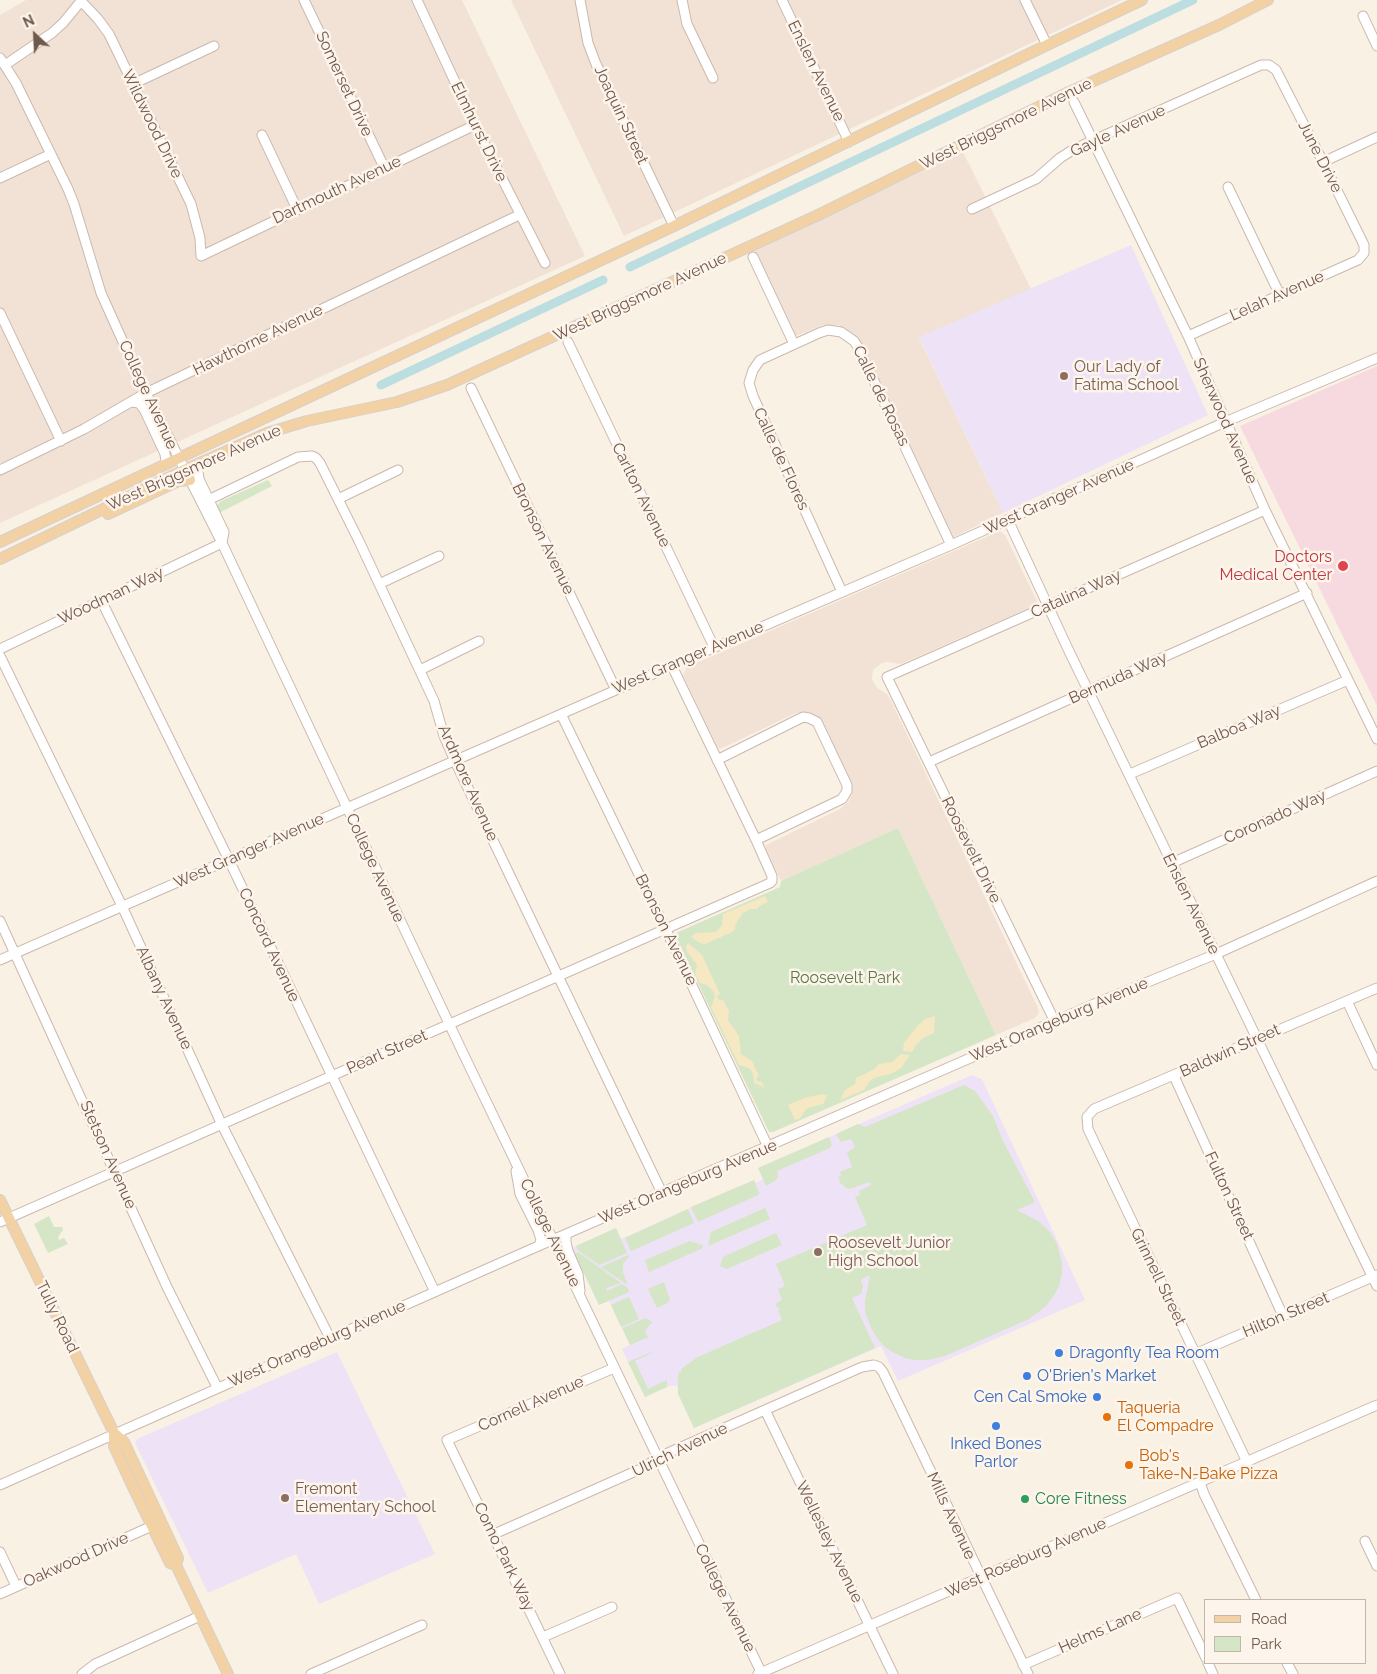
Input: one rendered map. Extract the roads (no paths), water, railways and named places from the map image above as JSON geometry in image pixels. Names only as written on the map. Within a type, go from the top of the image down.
[{"type":"main road","name":"West Briggsmore Avenue","points":[[0,542],[674,226],[1142,0]]},
{"type":"main road","name":"West Briggsmore Avenue","points":[[0,559],[184,470],[279,428],[397,402],[447,385],[816,216],[1069,92],[1227,21],[1268,0]]},
{"type":"main road","points":[[73,524],[100,517],[179,481],[190,480]]},
{"type":"main road","name":"Tully Road","points":[[0,1200],[4,1220],[114,1434],[124,1442],[129,1452],[178,1558],[176,1565],[228,1674]]},
{"type":"main road","name":"Tully Road","points":[[114,1434],[114,1446],[170,1563],[176,1565]]},
{"type":"street","name":"Somerset Drive","points":[[304,0],[384,167]]},
{"type":"street","name":"Elmhurst Drive","points":[[417,0],[475,125],[544,263]]},
{"type":"street","name":"Joaquin Street","points":[[580,0],[588,43],[596,64],[674,226]]},
{"type":"street","points":[[682,0],[687,24],[713,78]]},
{"type":"street","name":"Enslen Avenue","points":[[782,0],[849,142]]},
{"type":"street","points":[[1025,0],[1047,45]]},
{"type":"street","points":[[3,62],[52,32],[63,23],[82,1]]},
{"type":"street","name":"Wildwood Drive","points":[[82,1],[98,18],[109,34],[191,204],[200,238],[201,256]]},
{"type":"street","points":[[1363,16],[1377,46]]},
{"type":"street","points":[[133,84],[214,46]]},
{"type":"street","name":"College Avenue","points":[[3,62],[16,83],[74,204],[100,293],[146,393],[184,470],[206,501],[224,532],[222,543],[449,1025],[554,1240],[760,1674]]},
{"type":"street","name":"Gayle Avenue","points":[[972,209],[1032,182],[1074,149],[1261,65],[1269,64]]},
{"type":"street","name":"June Drive","points":[[1269,64],[1276,70],[1323,162],[1364,245],[1364,253]]},
{"type":"street","name":"Sherwood Avenue","points":[[1074,102],[1188,336],[1264,510],[1377,739]]},
{"type":"street","name":"Dartmouth Avenue","points":[[201,256],[475,125]]},
{"type":"street","points":[[262,135],[297,209]]},
{"type":"street","points":[[1323,162],[1377,137]]},
{"type":"street","points":[[0,178],[51,154]]},
{"type":"street","points":[[1228,187],[1280,295]]},
{"type":"street","name":"Hawthorne Avenue","points":[[0,470],[61,441],[146,393],[519,215]]},
{"type":"street","name":"Lelah Avenue","points":[[1188,336],[1358,260],[1364,253]]},
{"type":"street","points":[[754,257],[794,344]]},
{"type":"street","points":[[0,313],[61,441]]},
{"type":"street","name":"Calle de Rosas","points":[[794,344],[828,330],[841,332],[854,341],[952,545]]},
{"type":"street","name":"Carlton Avenue","points":[[568,342],[714,647]]},
{"type":"street","name":"Calle de Flores","points":[[794,344],[766,357],[757,364],[750,376],[750,389],[842,592]]},
{"type":"street","name":"West Granger Avenue","points":[[0,960],[714,647],[952,545],[1224,422],[1377,358]]},
{"type":"street","name":"Bronson Avenue","points":[[471,388],[616,690]]},
{"type":"street","points":[[144,409],[146,393]]},
{"type":"street","points":[[132,402],[139,403],[144,409],[165,454],[166,463]]},
{"type":"street","name":"Ardmore Avenue","points":[[206,501],[298,457],[306,455],[316,458],[320,463],[420,670],[434,701],[444,736],[455,761],[662,1193]]},
{"type":"street","points":[[197,464],[199,479],[206,501]]},
{"type":"street","points":[[338,499],[398,470]]},
{"type":"street","name":"Catalina Way","points":[[887,677],[1264,510]]},
{"type":"street","name":"Enslen Avenue","points":[[1008,520],[1088,691],[1375,1276],[1377,1286]]},
{"type":"street","name":"Woodman Way","points":[[0,648],[222,543]]},
{"type":"street","points":[[379,584],[439,556]]},
{"type":"street","name":"Bermuda Way","points":[[929,762],[1307,594]]},
{"type":"street","name":"Concord Avenue","points":[[101,600],[229,860],[435,1292]]},
{"type":"street","points":[[420,670],[479,641]]},
{"type":"street","name":"Albany Avenue","points":[[0,656],[122,906],[222,1124],[330,1338]]},
{"type":"street","points":[[672,666],[717,760],[756,840],[842,799],[848,791],[848,785],[817,722],[809,718],[804,718],[717,760]]},
{"type":"street","name":"Roosevelt Drive","points":[[887,677],[1055,1022]]},
{"type":"street","name":"Balboa Way","points":[[1130,774],[1348,680]]},
{"type":"street","name":"Bronson Avenue","points":[[561,714],[666,930],[768,1147]]},
{"type":"street","name":"Coronado Way","points":[[1172,864],[1377,771]]},
{"type":"street","name":"Pearl Street","points":[[4,1220],[768,884],[772,881],[771,874],[756,840]]},
{"type":"street","name":"West Orangeburg Avenue","points":[[0,1484],[566,1234],[1216,954],[1377,881]]},
{"type":"street","name":"Stetson Avenue","points":[[0,921],[167,1287],[217,1387]]},
{"type":"street","name":"Baldwin Street","points":[[1087,1117],[1094,1109],[1377,988]]},
{"type":"street","points":[[1347,1001],[1377,1064]]},
{"type":"street","name":"Fulton Street","points":[[1174,1076],[1284,1316]]},
{"type":"street","name":"Grinnell Street","points":[[1087,1117],[1088,1129],[1247,1462]]},
{"type":"street","points":[[513,1158],[520,1194],[541,1240],[539,1246]]},
{"type":"street","points":[[566,1234],[568,1251],[578,1274],[580,1297]]},
{"type":"street","name":"Hilton Street","points":[[1195,1354],[1375,1276]]},
{"type":"street","name":"Ulrich Avenue","points":[[492,1535],[645,1467],[657,1458],[869,1365]]},
{"type":"street","name":"Mills Avenue","points":[[869,1365],[879,1367],[883,1372],[980,1578],[1028,1674]]},
{"type":"street","name":"Cornell Avenue","points":[[447,1440],[614,1368]]},
{"type":"street","name":"West Roseburg Avenue","points":[[760,1674],[1377,1405]]},
{"type":"street","name":"Wellesley Avenue","points":[[765,1410],[893,1674]]},
{"type":"street","name":"Como Park Way","points":[[447,1440],[560,1674]]},
{"type":"street","points":[[1200,1482],[1204,1494],[1256,1599]]},
{"type":"street","name":"Oakwood Drive","points":[[0,1594],[152,1526]]},
{"type":"street","points":[[1365,1541],[1377,1566]]},
{"type":"street","points":[[0,1552],[16,1586]]},
{"type":"street","name":"Helms Lane","points":[[1023,1665],[1177,1598],[1204,1654]]},
{"type":"street","points":[[543,1638],[612,1607]]},
{"type":"street","points":[[82,1674],[95,1664],[200,1616]]},
{"type":"street","points":[[311,1674],[422,1625]]},
{"type":"waterway","points":[[630,267],[1193,0]]},
{"type":"waterway","points":[[381,385],[603,280]]},
{"type":"place","name":"Our Lady of Fatima School","points":[[1064,376]]},
{"type":"place","name":"Doctors Medical Center","points":[[1343,566]]},
{"type":"place","name":"Roosevelt Junior High School","points":[[818,1252]]},
{"type":"place","name":"Dragonfly Tea Room","points":[[1059,1353]]},
{"type":"place","name":"O'Brien's Market","points":[[1027,1376]]},
{"type":"place","name":"Cen Cal Smoke","points":[[1097,1397]]},
{"type":"place","name":"Taqueria El Compadre","points":[[1107,1417]]},
{"type":"place","name":"Inked Bones Parlor","points":[[996,1426]]},
{"type":"place","name":"Bob's Take-N-Bake Pizza","points":[[1129,1465]]},
{"type":"place","name":"Fremont Elementary School","points":[[285,1498]]},
{"type":"place","name":"Core Fitness","points":[[1025,1499]]},
{"type":"park label","name":"Roosevelt Park","points":[[845,978]]}]
